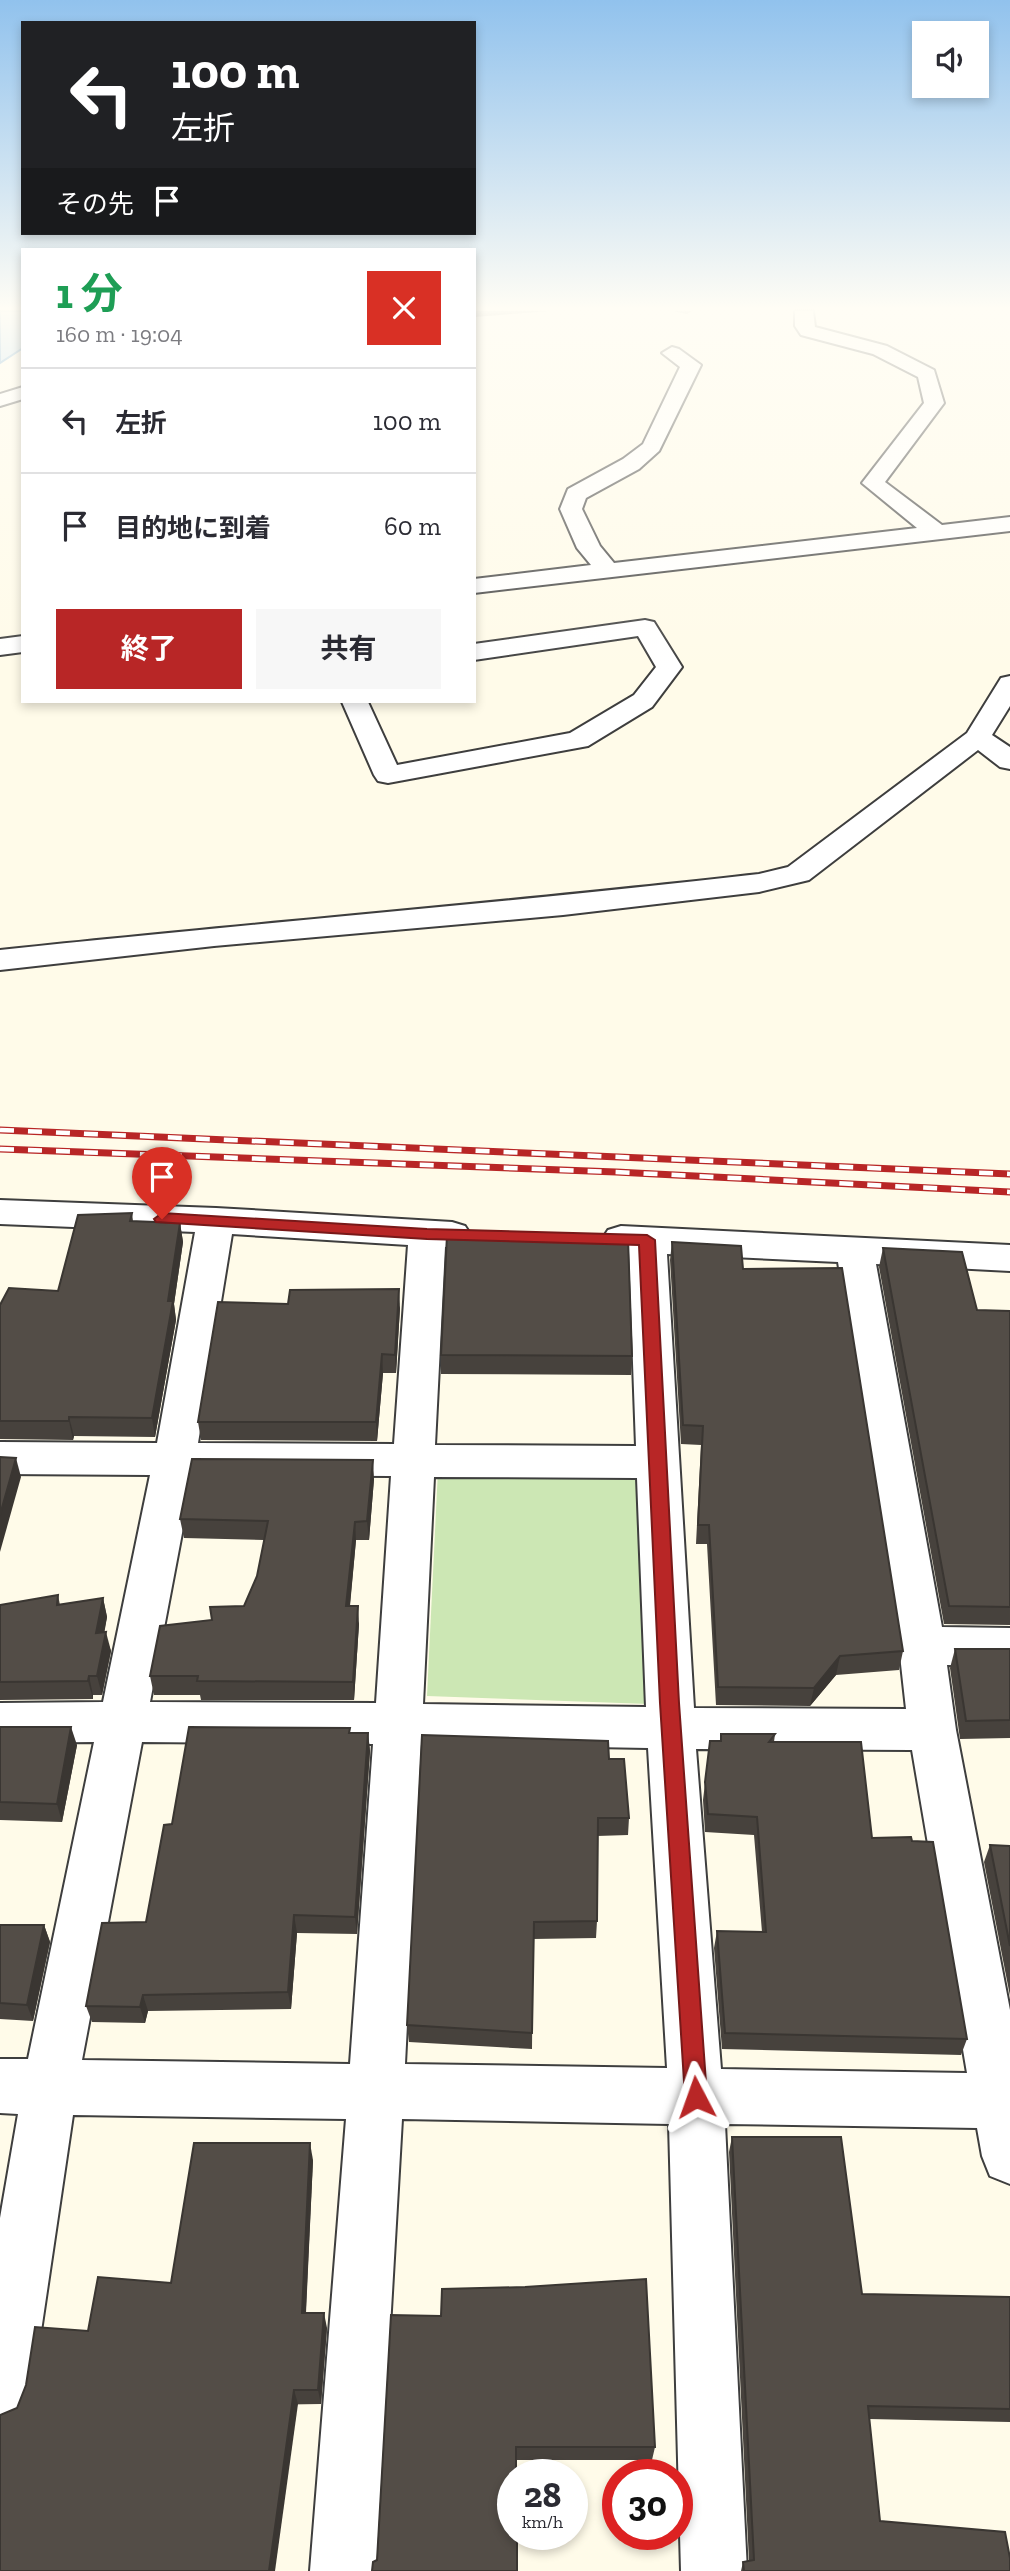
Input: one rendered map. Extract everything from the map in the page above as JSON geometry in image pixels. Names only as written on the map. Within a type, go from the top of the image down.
[{"type":"street","points":[[607,569],[589,548],[571,509],[576,494],[631,464],[652,447],[660,431]]},
{"type":"street","points":[[913,431],[873,484],[937,532]]},
{"type":"street","points":[[476,586],[1010,524]]},
{"type":"street","points":[[355,703],[388,775],[578,740],[643,701],[669,667],[645,627],[476,652]]},
{"type":"street","points":[[0,647],[21,644]]},
{"type":"street","points":[[0,960],[214,937],[563,906],[759,883],[798,874],[977,738],[1010,684]]},
{"type":"street","points":[[977,738],[1010,761]]},
{"type":"street","points":[[0,1212],[216,1220],[482,1236]]},
{"type":"street","points":[[0,2399],[25,2086],[121,1721],[175,1458],[216,1220]]},
{"type":"street","points":[[343,2571],[376,2091],[427,1234]]},
{"type":"street","points":[[592,1238],[1010,1258]]},
{"type":"street","points":[[647,1240],[671,1730],[696,2097],[714,2571]]},
{"type":"street","points":[[855,1251],[922,1646],[932,1730],[1005,2101],[1010,2156]]},
{"type":"street","points":[[0,1458],[657,1462]]},
{"type":"street","points":[[922,1646],[1010,1647]]},
{"type":"street","points":[[0,1723],[396,1723],[671,1730],[932,1730]]},
{"type":"street","points":[[25,2086],[1005,2101]]},
{"type":"green space","points":[[438,1470],[640,1472],[649,1704],[427,1696]]},
{"type":"building","points":[[132,1213],[130,1221],[180,1223],[168,1301],[173,1301],[152,1418],[69,1417],[69,1421],[0,1421],[0,1305],[9,1288],[58,1291],[78,1215]]},
{"type":"building","points":[[559,1234],[628,1239],[632,1356],[441,1355],[447,1235]]},
{"type":"building","points":[[672,1242],[741,1246],[743,1269],[842,1268],[903,1651],[840,1656],[814,1688],[718,1687],[709,1525],[698,1525],[703,1426],[683,1425]]},
{"type":"building","points":[[883,1248],[962,1252],[977,1310],[1010,1311],[1010,1607],[949,1606]]},
{"type":"building","points":[[399,1289],[395,1355],[382,1354],[376,1422],[198,1422],[218,1302],[288,1304],[290,1290]]},
{"type":"building","points":[[0,1457],[16,1458],[0,1515]]},
{"type":"building","points":[[192,1459],[373,1460],[367,1521],[355,1522],[346,1606],[358,1606],[353,1682],[197,1681],[198,1676],[150,1676],[160,1626],[212,1620],[210,1607],[244,1606],[257,1576],[268,1521],[180,1519]]},
{"type":"building","points":[[58,1595],[57,1605],[103,1598],[96,1633],[106,1632],[97,1676],[89,1676],[88,1681],[0,1682],[0,1605]]},
{"type":"building","points":[[955,1649],[1010,1649],[1010,1720],[966,1721]]},
{"type":"building","points":[[0,1727],[71,1727],[57,1804],[0,1802]]},
{"type":"building","points":[[189,1727],[350,1728],[349,1733],[368,1733],[355,1917],[294,1915],[288,1992],[143,1995],[140,2007],[86,2006],[102,1923],[146,1922],[164,1825],[172,1824]]},
{"type":"building","points":[[721,1734],[775,1734],[769,1742],[861,1742],[872,1838],[911,1837],[912,1841],[933,1842],[967,2039],[725,2033],[717,1931],[766,1932],[757,1817],[708,1814],[705,1782],[710,1741],[721,1741]]},
{"type":"building","points":[[422,1735],[608,1741],[609,1759],[624,1759],[629,1818],[598,1818],[597,1921],[534,1922],[532,2033],[407,2025]]},
{"type":"building","points":[[990,1845],[1010,1846],[1010,1946]]},
{"type":"building","points":[[0,1925],[44,1925],[27,2005],[0,2003]]},
{"type":"building","points":[[732,2137],[841,2137],[862,2294],[1010,2297],[1010,2409],[868,2406],[880,2521],[1005,2532],[1010,2571],[744,2571],[743,2562],[754,2560]]},
{"type":"building","points":[[194,2143],[310,2143],[302,2313],[324,2313],[318,2390],[294,2390],[269,2571],[0,2571],[0,2415],[17,2408],[26,2385],[35,2327],[88,2331],[98,2277],[171,2283]]},
{"type":"building","points":[[646,2279],[655,2447],[516,2447],[516,2459],[497,2459],[497,2550],[517,2550],[517,2571],[372,2571],[373,2562],[377,2560],[391,2315],[441,2316],[442,2289]]},
{"type":"railway","points":[[0,1130],[1010,1174]]},
{"type":"railway","points":[[0,1149],[616,1172],[1010,1192]]},
{"type":"route","points":[[162,1219],[427,1234],[647,1240],[670,1703],[696,2097]]}]
